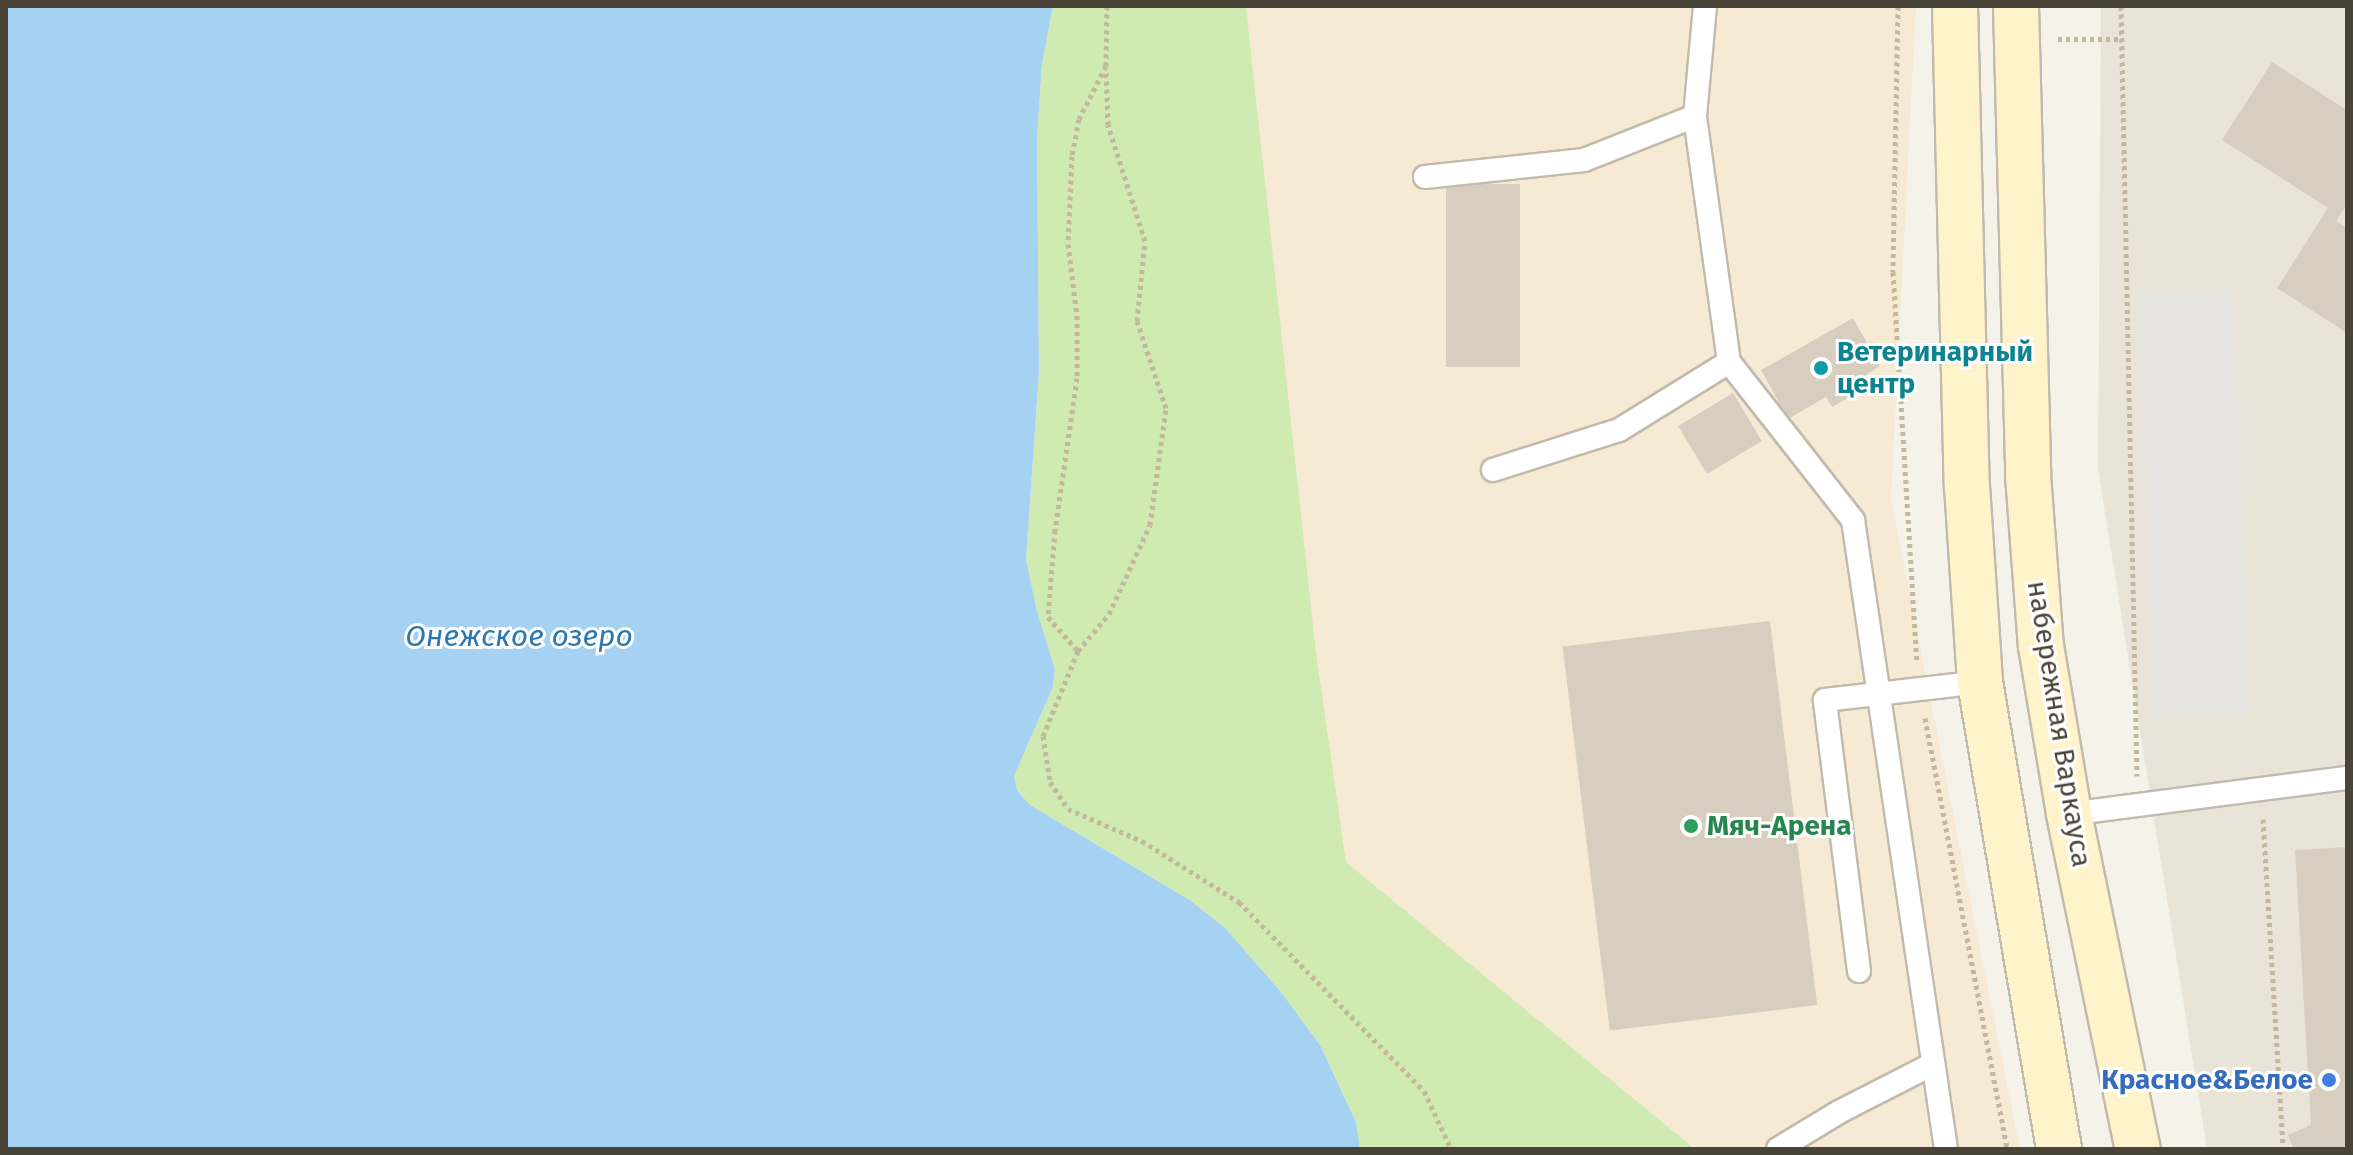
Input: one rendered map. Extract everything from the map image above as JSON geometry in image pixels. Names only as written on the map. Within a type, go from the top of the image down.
[{"type":"main road","points":[[1955,6],[1966,471],[1980,682],[2059,1149]]},
{"type":"main road","name":"набережная Варкауса","points":[[2016,6],[2028,475],[2041,646],[2069,814],[2138,1149]]},
{"type":"lane","points":[[1705,6],[1695,116],[1729,362],[1853,520],[1946,1149]]},
{"type":"lane","points":[[1425,177],[1584,160],[1695,116]]},
{"type":"lane","points":[[1493,470],[1619,430],[1729,362]]},
{"type":"lane","points":[[1859,971],[1825,700],[1980,682]]},
{"type":"lane","points":[[2069,814],[2347,778]]},
{"type":"lane","points":[[1778,1149],[1839,1112],[1933,1064]]},
{"type":"path","points":[[1107,6],[1108,125],[1145,241],[1137,321],[1166,408],[1150,525],[1109,614],[1078,651],[1043,736],[1050,782],[1068,809],[1142,841],[1239,902],[1424,1091],[1451,1149]]},
{"type":"path","points":[[1898,6],[1893,272],[1904,492],[1920,689],[2007,1149]]},
{"type":"path","points":[[2121,6],[2137,805]]},
{"type":"path","points":[[2052,39],[2121,39]]},
{"type":"path","points":[[1078,651],[1048,617],[1055,530],[1077,378],[1077,316],[1068,244],[1072,156],[1079,119],[1106,66]]},
{"type":"path","points":[[2261,789],[2283,1149]]},
{"type":"shaded area","points":[[1246,6],[1916,6],[1891,500],[2020,1149],[1695,1149],[1346,862],[1316,652]]},
{"type":"shaded area","points":[[2101,6],[2347,6],[2347,1149],[2207,1149],[2098,469]]},
{"type":"shaded area","points":[[2234,290],[2249,714],[2154,717],[2139,293]]},
{"type":"green space","points":[[1053,6],[1246,6],[1316,652],[1346,862],[1695,1149],[1360,1149],[1356,1122],[1320,1045],[1281,992],[1225,928],[1191,901],[1030,805],[1017,790],[1014,776],[1053,687],[1055,669],[1037,611],[1026,559],[1039,372],[1037,138],[1042,64]]},
{"type":"water","name":"Онежское озеро","points":[[6,6],[1053,6],[1042,64],[1037,138],[1039,372],[1026,559],[1037,611],[1055,669],[1053,687],[1014,776],[1017,790],[1030,805],[1191,901],[1225,928],[1281,992],[1320,1045],[1356,1122],[1360,1149],[6,1149]]},
{"type":"building","points":[[2272,62],[2347,110],[2347,204],[2336,221],[2347,228],[2347,333],[2277,288],[2328,208],[2222,140]]},
{"type":"building","points":[[1446,184],[1520,184],[1520,367],[1446,367]]},
{"type":"building","name":"Ветеринарный центр","points":[[1853,318],[1880,366],[1866,375],[1871,385],[1832,407],[1826,397],[1788,419],[1761,370]]},
{"type":"building","points":[[1733,393],[1762,441],[1707,474],[1678,426]]},
{"type":"building","name":"Мяч-Арена","points":[[1770,621],[1817,1005],[1610,1031],[1563,646]]},
{"type":"building","points":[[2347,847],[2347,1149],[2294,1149],[2288,1135],[2311,1125],[2295,850]]},
{"type":"place","name":"Ветеринарный центр","points":[[1821,368]]},
{"type":"place","name":"Мяч-Арена","points":[[1691,826]]},
{"type":"place","name":"Красное&Белое","points":[[2329,1080]]}]
